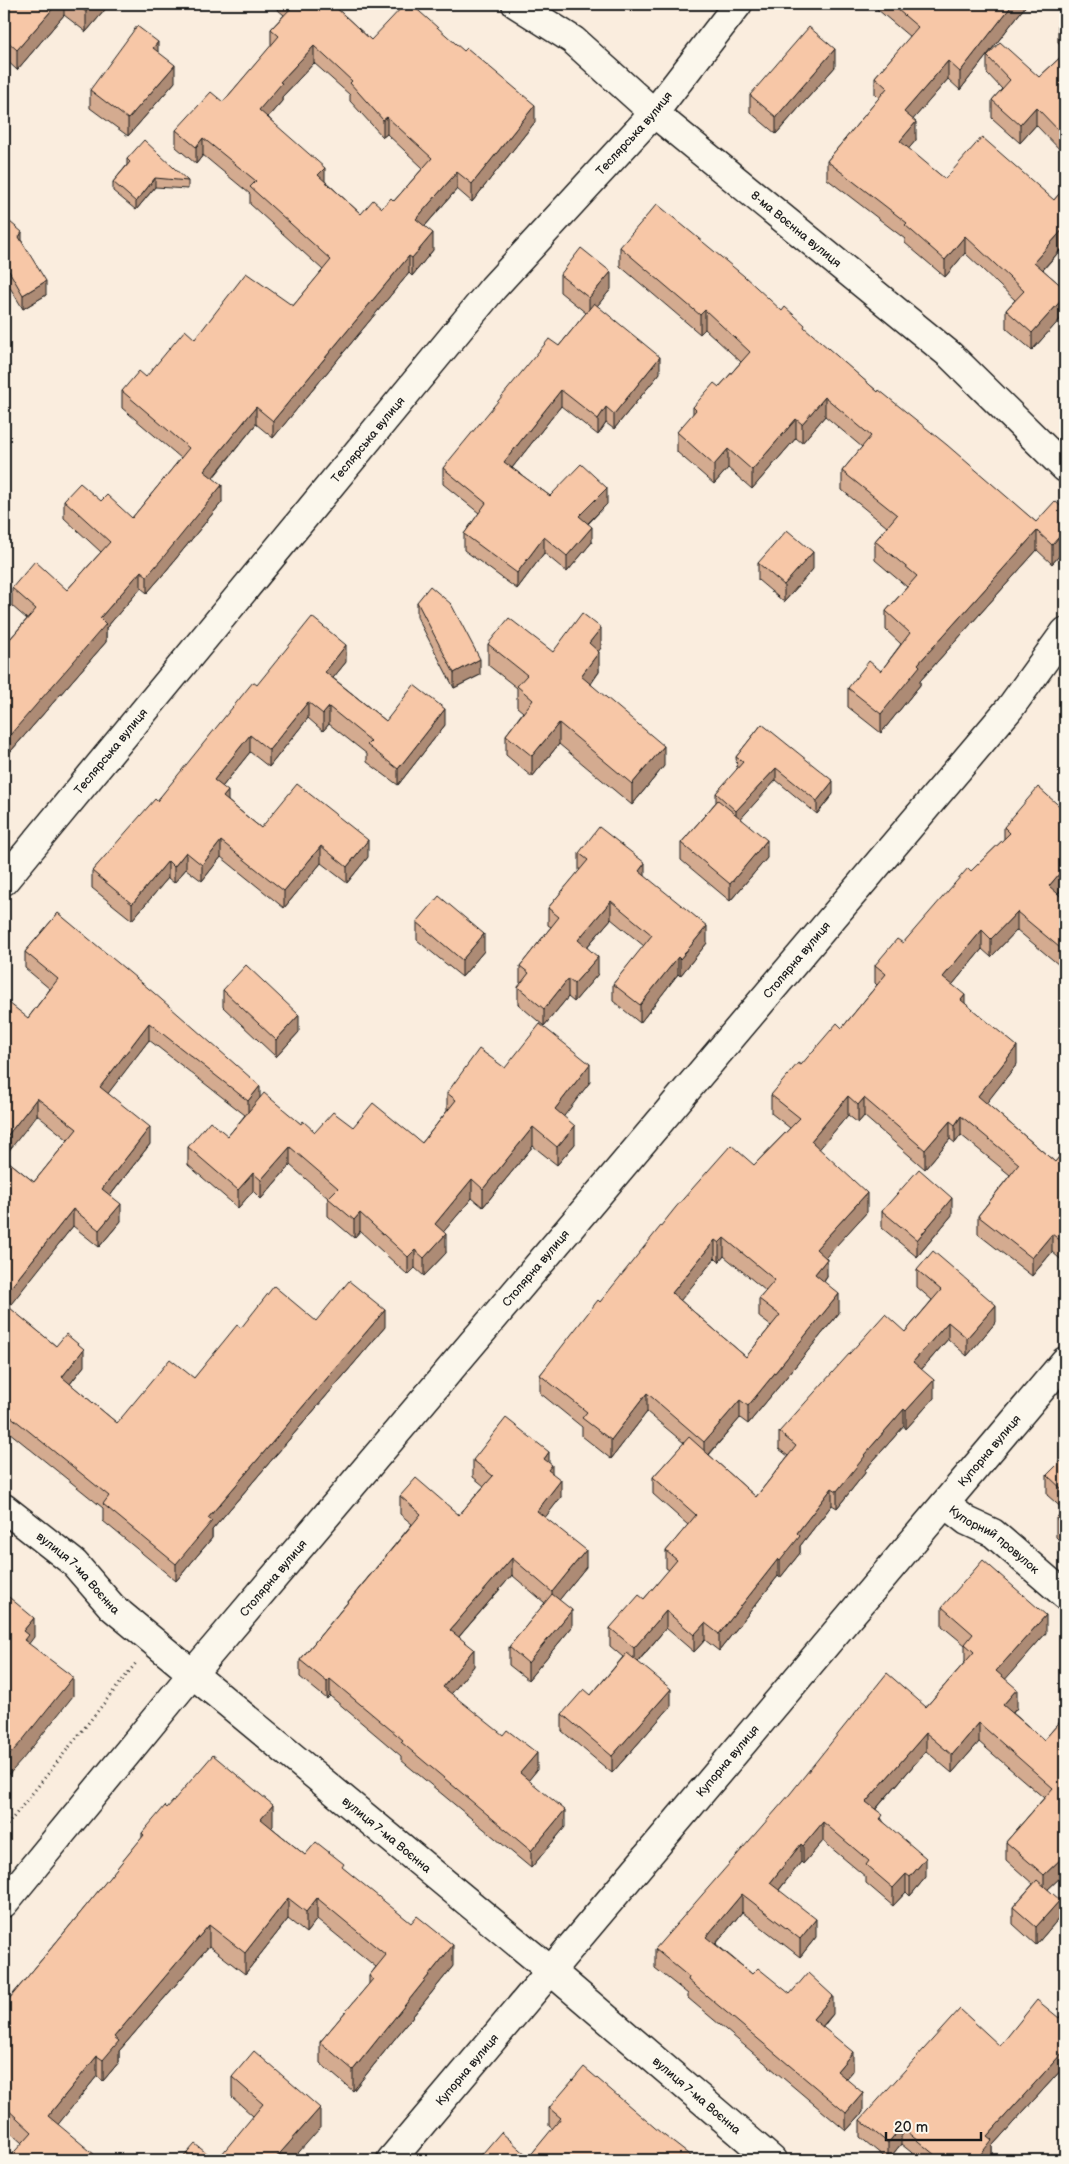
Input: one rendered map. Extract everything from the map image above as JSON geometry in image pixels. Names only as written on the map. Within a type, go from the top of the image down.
[{"type":"street","name":"8-ма Воєнна вулиця","points":[[516,4],[573,40],[654,113],[950,356],[1065,468]]},
{"type":"street","name":"Теслярська вулиця","points":[[4,881],[493,288],[654,113],[738,4]]},
{"type":"street","name":"Столярна вулиця","points":[[4,1903],[193,1674],[1010,708],[1065,632]]},
{"type":"street","name":"Купорна вулиця","points":[[391,2160],[1065,1361]]},
{"type":"street","name":"Купорний провулок","points":[[945,1504],[967,1521],[994,1533],[1065,1595]]},
{"type":"street","name":"вулиця 7-ма Воєнна","points":[[4,1508],[74,1563],[112,1607],[550,1971],[772,2160]]},
{"type":"path","points":[[4,1829],[154,1640]]},
{"type":"building","points":[[4,4],[57,4],[17,50],[4,38]]},
{"type":"building","points":[[75,4],[93,4],[86,12]]},
{"type":"building","points":[[290,4],[332,4],[371,40],[405,4],[411,4],[464,51],[467,48],[535,105],[472,184],[457,172],[416,219],[433,233],[412,258],[409,256],[273,421],[256,407],[204,471],[222,485],[147,576],[141,571],[100,618],[106,624],[4,742],[4,646],[36,609],[12,588],[35,561],[67,590],[110,542],[64,500],[80,483],[101,501],[107,495],[132,518],[189,448],[122,391],[139,371],[146,377],[185,330],[195,339],[246,273],[293,306],[331,260],[250,187],[256,181],[203,138],[196,147],[176,130],[211,92],[223,102],[279,36],[271,29],[293,6]],"holes":[[[314,46],[352,81],[350,83],[383,120],[387,117],[432,158],[394,201],[391,198],[382,208],[373,200],[361,214],[318,175],[325,168],[259,110],[282,83],[280,82]]]},
{"type":"building","points":[[891,4],[1013,4],[960,72],[948,61],[904,112],[916,122],[900,141],[945,179],[982,137],[1054,200],[1065,187],[1065,227],[1034,262],[1065,289],[1065,296],[1032,333],[1006,310],[1024,291],[965,236],[945,260],[905,225],[907,223],[827,161],[887,88],[875,77],[918,27]]},
{"type":"building","points":[[1065,16],[1065,31],[1058,25]]},
{"type":"building","points":[[137,26],[158,42],[153,48],[175,65],[128,119],[90,90]]},
{"type":"building","points":[[809,27],[835,49],[776,117],[750,95]]},
{"type":"building","points":[[1000,42],[1039,77],[1065,53],[1065,137],[1036,107],[1020,125],[992,100],[1010,80],[987,56]]},
{"type":"building","points":[[144,140],[188,181],[155,178],[136,202],[113,182],[130,162],[127,159]]},
{"type":"building","points":[[657,204],[744,276],[782,311],[785,307],[805,325],[804,327],[878,392],[879,390],[947,445],[1036,522],[1055,501],[1065,510],[1065,530],[1052,545],[1037,531],[918,664],[920,666],[881,714],[848,688],[869,661],[881,671],[910,633],[886,611],[917,576],[875,541],[897,515],[842,471],[871,436],[825,397],[802,424],[796,419],[752,470],[728,449],[714,465],[677,432],[696,410],[693,407],[714,383],[719,387],[750,352],[705,310],[700,315],[620,247]]},
{"type":"building","points":[[4,217],[22,232],[19,237],[46,281],[23,295],[9,271],[4,267]]},
{"type":"building","points":[[581,248],[611,272],[589,298],[560,275]]},
{"type":"building","points":[[594,303],[660,357],[614,414],[606,407],[598,419],[561,390],[504,462],[550,496],[581,464],[607,488],[579,516],[592,527],[567,556],[544,537],[517,573],[464,534],[486,503],[443,468],[549,339],[559,346]]},
{"type":"building","points":[[4,381],[8,384],[4,389]]},
{"type":"building","points":[[787,530],[813,552],[784,585],[758,563]]},
{"type":"building","points":[[430,586],[451,604],[480,659],[454,673],[417,602]]},
{"type":"building","points":[[582,613],[601,628],[589,643],[599,652],[581,676],[664,746],[632,784],[559,723],[532,756],[506,735],[533,700],[517,686],[527,675],[488,644],[509,618],[553,652]]},
{"type":"building","points":[[312,617],[346,645],[325,672],[386,721],[414,685],[445,709],[398,769],[367,745],[371,741],[329,707],[323,714],[308,702],[269,750],[250,735],[214,780],[228,791],[223,797],[261,828],[297,784],[368,840],[347,867],[321,846],[284,891],[221,841],[202,865],[186,852],[174,867],[168,861],[132,904],[92,871],[155,799],[157,801],[253,682],[257,685]]},
{"type":"building","points":[[762,724],[833,781],[817,801],[776,768],[736,811],[716,793],[743,762],[736,757]]},
{"type":"building","points":[[1038,787],[1065,811],[1065,867],[1049,886],[1065,900],[1065,952],[1017,912],[991,939],[982,930],[943,977],[965,995],[961,1000],[1017,1046],[978,1096],[1055,1162],[1065,1150],[1065,1244],[1052,1234],[1032,1258],[978,1216],[1019,1164],[961,1116],[955,1125],[950,1121],[925,1150],[864,1098],[858,1105],[848,1096],[811,1141],[867,1193],[816,1249],[827,1259],[815,1274],[839,1294],[748,1406],[740,1400],[704,1442],[647,1393],[611,1440],[582,1418],[587,1412],[540,1375],[598,1300],[600,1302],[676,1207],[731,1145],[754,1165],[800,1118],[771,1095],[798,1063],[801,1065],[837,1023],[842,1028],[886,974],[875,965],[897,939],[903,943],[968,868],[971,871],[1010,833],[1004,827]],"holes":[[[724,1238],[775,1280],[759,1299],[780,1315],[746,1357],[672,1293],[715,1240],[719,1243]]]},
{"type":"building","points":[[718,800],[767,840],[730,884],[681,843]]},
{"type":"building","points":[[599,827],[645,863],[639,871],[707,926],[680,959],[678,957],[640,1005],[613,984],[652,935],[611,901],[578,940],[598,957],[574,984],[568,979],[544,1009],[518,987],[529,973],[520,966],[559,917],[548,908],[588,860],[579,853]]},
{"type":"building","points":[[439,896],[484,934],[462,960],[417,922]]},
{"type":"building","points":[[58,913],[154,993],[260,1086],[248,1101],[149,1023],[100,1087],[150,1127],[102,1189],[121,1204],[99,1230],[73,1209],[4,1296],[4,1158],[34,1182],[77,1129],[37,1098],[4,1140],[4,999],[28,1018],[58,979],[25,952]]},
{"type":"building","points":[[246,965],[299,1015],[276,1040],[223,990]]},
{"type":"building","points":[[540,1024],[590,1064],[555,1109],[575,1126],[557,1147],[533,1127],[483,1189],[472,1179],[435,1224],[446,1234],[424,1258],[415,1250],[408,1257],[360,1213],[354,1220],[328,1198],[338,1188],[290,1147],[261,1180],[253,1173],[238,1190],[188,1147],[210,1121],[228,1136],[264,1093],[301,1124],[303,1121],[315,1132],[333,1112],[353,1127],[373,1103],[422,1143],[456,1100],[447,1093],[479,1049],[505,1068]]},
{"type":"building","points":[[919,1169],[952,1198],[917,1240],[882,1211]]},
{"type":"building","points":[[933,1251],[996,1305],[967,1338],[948,1322],[913,1362],[934,1380],[906,1411],[904,1409],[864,1455],[837,1491],[832,1488],[797,1533],[800,1536],[780,1561],[778,1559],[719,1634],[705,1623],[694,1635],[666,1611],[634,1648],[610,1628],[639,1595],[644,1599],[677,1560],[666,1551],[696,1515],[653,1477],[689,1437],[756,1497],[796,1446],[779,1432],[885,1314],[905,1332],[941,1290],[917,1270]]},
{"type":"building","points":[[349,1281],[385,1310],[208,1518],[212,1521],[176,1564],[103,1504],[109,1496],[4,1411],[4,1303],[56,1346],[66,1334],[84,1349],[62,1377],[117,1423],[170,1359],[194,1378],[237,1325],[241,1328],[274,1286],[316,1321]]},
{"type":"building","points":[[506,1418],[549,1452],[544,1459],[552,1465],[548,1470],[561,1480],[537,1511],[586,1550],[552,1592],[512,1558],[450,1630],[474,1649],[443,1687],[503,1735],[507,1730],[537,1753],[520,1773],[565,1810],[531,1851],[401,1742],[403,1740],[330,1679],[327,1682],[300,1660],[421,1514],[400,1496],[416,1478],[459,1515],[493,1476],[473,1460]]},
{"type":"building","points":[[1065,1457],[1065,1492],[1047,1475]]},
{"type":"building","points":[[1065,1509],[1065,1526],[1056,1518]]},
{"type":"building","points":[[983,1560],[1046,1615],[996,1671],[1017,1689],[1003,1705],[1044,1740],[1065,1716],[1065,1855],[1044,1875],[1006,1842],[1053,1788],[979,1723],[952,1755],[926,1733],[866,1802],[883,1815],[880,1819],[926,1858],[910,1877],[906,1874],[893,1888],[866,1865],[869,1861],[823,1822],[803,1846],[801,1844],[770,1883],[816,1919],[800,1939],[742,1894],[706,1937],[752,1974],[758,1968],[790,1994],[808,1973],[833,1996],[813,2019],[853,2052],[837,2071],[863,2093],[846,2113],[688,1980],[689,1977],[655,1949],[790,1794],[887,1673],[926,1707],[974,1652],[965,1644],[973,1634],[942,1607]]},
{"type":"building","points":[[4,1593],[34,1618],[23,1631],[28,1635],[24,1640],[73,1677],[4,1761]]},
{"type":"building","points":[[552,1594],[572,1610],[528,1663],[509,1647]]},
{"type":"building","points":[[627,1653],[671,1689],[612,1756],[562,1714],[584,1689],[591,1695]]},
{"type":"building","points":[[213,1755],[273,1805],[261,1819],[305,1855],[316,1842],[344,1864],[342,1867],[411,1923],[417,1916],[453,1945],[353,2070],[320,2042],[373,1979],[369,1976],[386,1955],[317,1898],[306,1912],[288,1898],[245,1953],[209,1925],[114,2037],[119,2041],[103,2060],[97,2056],[48,2116],[101,2160],[7,2160],[32,2132],[4,2106],[4,2005],[144,1835],[142,1833],[165,1806],[167,1808]]},
{"type":"building","points":[[1037,1880],[1060,1900],[1036,1927],[1013,1907]]},
{"type":"building","points":[[1037,2000],[1059,2018],[1065,2010],[1065,2054],[1063,2052],[987,2136],[992,2140],[976,2160],[941,2160],[901,2127],[888,2143],[860,2120],[960,2009],[1000,2046]]},
{"type":"building","points":[[254,2051],[320,2108],[274,2160],[217,2160],[263,2104],[232,2077]]},
{"type":"building","points":[[584,2067],[661,2133],[696,2160],[477,2160],[501,2132],[529,2157],[561,2118],[549,2108]]},
{"type":"building","points":[[195,2144],[215,2160],[181,2160]]}]
